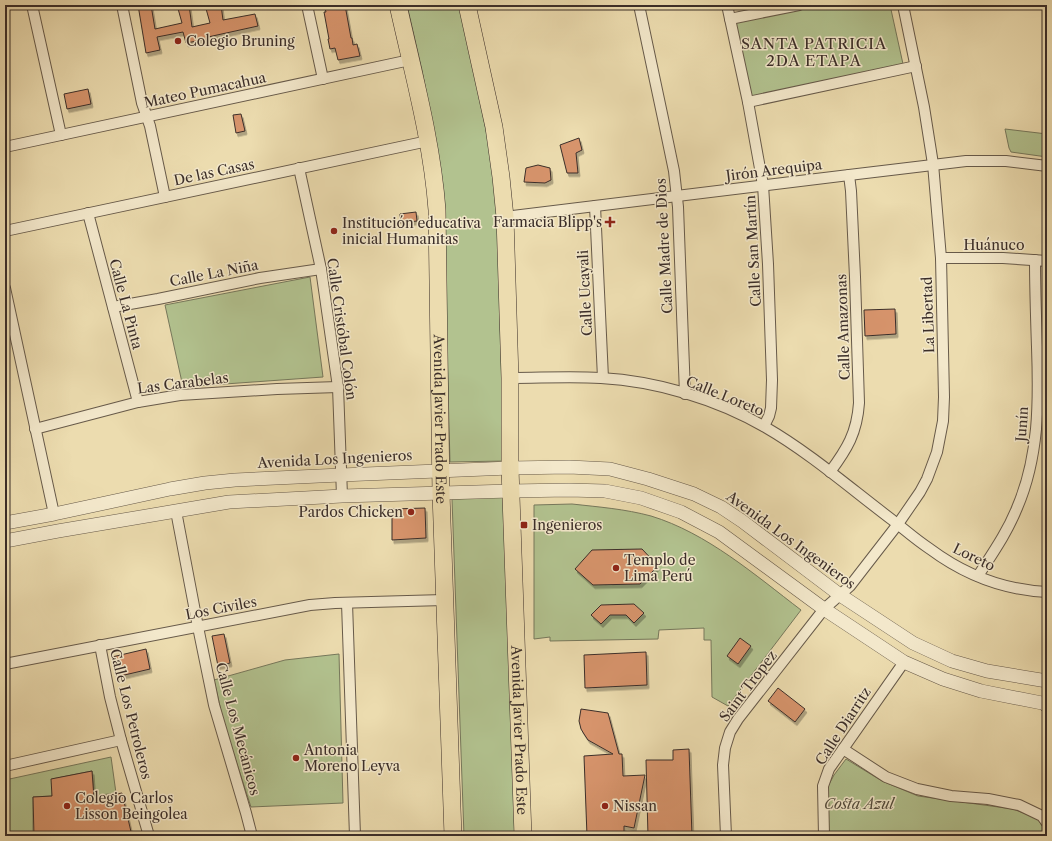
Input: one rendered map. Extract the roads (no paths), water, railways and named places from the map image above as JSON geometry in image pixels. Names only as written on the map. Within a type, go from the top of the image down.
[{"type":"main road","name":"Avenida Javier Prado Este","points":[[398,5],[428,140],[437,210],[440,470],[453,836]]},
{"type":"main road","name":"Avenida Javier Prado Este","points":[[467,5],[494,128],[505,217],[510,378],[510,491],[522,836]]},
{"type":"street","points":[[32,5],[61,135]]},
{"type":"street","points":[[122,5],[142,103],[147,117],[164,197]]},
{"type":"street","points":[[307,5],[323,78]]},
{"type":"street","name":"Calle Madre de Dios","points":[[639,5],[674,171],[677,196],[685,394]]},
{"type":"street","name":"Calle San Martín","points":[[727,5],[748,102],[763,185],[768,264],[772,393],[771,408],[764,426]]},
{"type":"street","points":[[730,19],[799,5]]},
{"type":"street","name":"La Libertad","points":[[840,595],[850,586],[912,505],[927,479],[937,452],[943,421],[944,390],[941,258],[933,164],[924,107],[903,5]]},
{"type":"street","name":"Mateo Pumacahua","points":[[5,147],[410,60]]},
{"type":"street","points":[[748,102],[916,66]]},
{"type":"street","name":"De las Casas","points":[[5,231],[428,140]]},
{"type":"street","name":"Jirón Arequipa","points":[[505,217],[933,164],[966,161],[1006,161],[1047,166]]},
{"type":"street","name":"Calle Cristóbal Colón","points":[[299,168],[321,269],[338,386],[342,496]]},
{"type":"street","name":"Calle Amazonas","points":[[830,472],[845,452],[850,442],[857,421],[860,403],[851,191],[848,174]]},
{"type":"street","name":"Calle Ucayali","points":[[595,206],[603,378]]},
{"type":"street","name":"Calle La Pinta","points":[[88,213],[138,402]]},
{"type":"street","name":"Huánuco","points":[[941,258],[1003,258],[1047,261]]},
{"type":"street","name":"Junín","points":[[978,576],[1012,521],[1018,508],[1033,454],[1037,426],[1038,397],[1035,260]]},
{"type":"street","name":"Calle La Niña","points":[[113,307],[260,278],[321,269]]},
{"type":"street","points":[[5,288],[54,514]]},
{"type":"street","name":"Calle Loreto","points":[[510,378],[578,377],[603,378],[642,383],[685,394],[736,412],[764,426],[794,446],[898,524]]},
{"type":"street","name":"Las Carabelas","points":[[36,428],[138,402],[180,395],[338,386]]},
{"type":"street","name":"Avenida Los Ingenieros","points":[[5,523],[54,514],[170,488],[235,480],[440,470],[569,467],[610,469],[648,479],[694,494],[721,508],[840,595],[913,643],[952,661],[986,671],[1047,681]]},
{"type":"street","points":[[5,542],[58,531],[229,502],[342,496],[441,493],[569,490],[605,491],[641,498],[681,512],[719,532],[824,609],[904,662],[943,679],[974,688],[1047,704]]},
{"type":"street","name":"Calle Los Mecánicos","points":[[176,511],[214,704],[252,836]]},
{"type":"street","name":"Loreto","points":[[898,524],[942,558],[978,576],[997,584],[1012,588],[1047,592]]},
{"type":"street","name":"Saint Tropez","points":[[726,836],[723,765],[725,748],[730,732],[738,719],[824,609],[840,595]]},
{"type":"street","name":"Los Civiles","points":[[5,664],[310,605],[444,600]]},
{"type":"street","points":[[347,603],[355,836]]},
{"type":"street","name":"Calle Los Petroleros","points":[[100,646],[110,697],[148,836]]},
{"type":"street","name":"Calle Diarritz","points":[[824,836],[823,786],[829,769],[904,662]]},
{"type":"street","points":[[5,766],[121,740]]},
{"type":"street","points":[[843,749],[886,777],[917,790],[950,796],[988,799],[1019,805],[1042,816],[1047,823]]},
{"type":"place","name":"Colegio Bruning","points":[[178,41]]},
{"type":"place","name":"Farmacia Blipp's","points":[[610,222]]},
{"type":"place","name":"Institución educativa inicial Humanitas","points":[[334,231]]},
{"type":"place","name":"Pardos Chicken","points":[[411,512]]},
{"type":"place","name":"Ingenieros","points":[[524,525]]},
{"type":"place","name":"Templo de Lima Perú","points":[[616,568]]},
{"type":"place","name":"Antonia Moreno Leyva","points":[[296,758]]},
{"type":"place","name":"Colegio Carlos Lisson Beingolea","points":[[67,806]]},
{"type":"place","name":"Nissan","points":[[605,806]]},
{"type":"district","name":"SANTA PATRICIA 2DA ETAPA","points":[[814,52]]},
{"type":"park label","name":"Costa Azul","points":[[859,804]]}]
